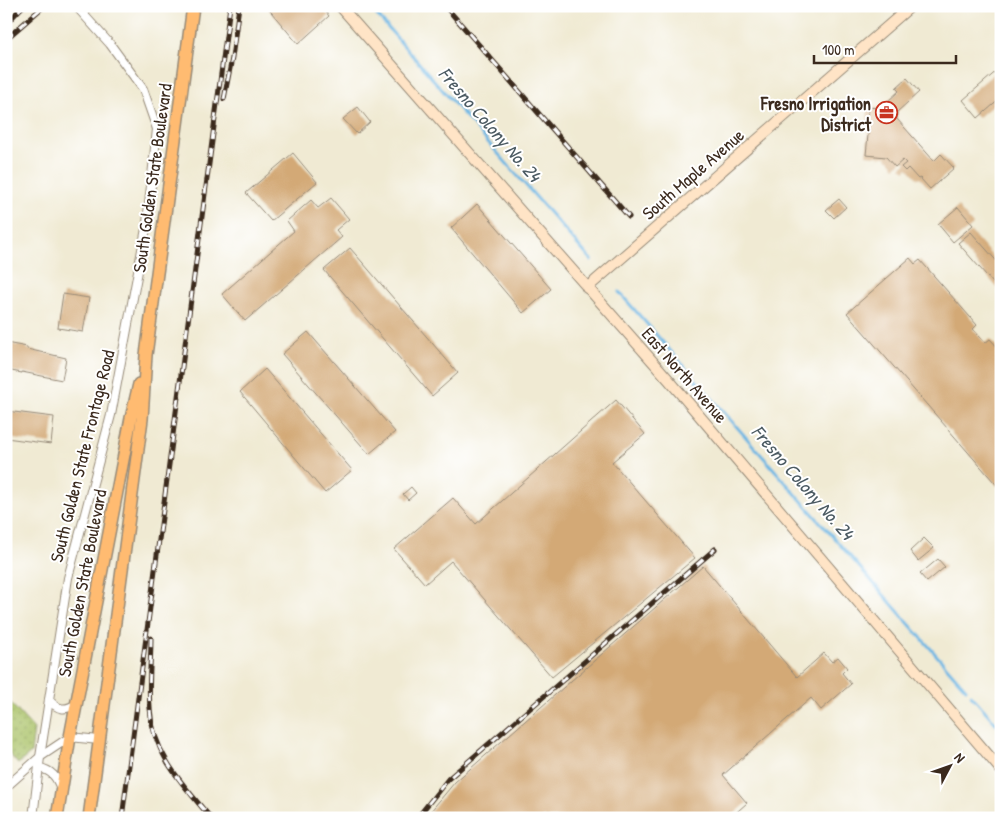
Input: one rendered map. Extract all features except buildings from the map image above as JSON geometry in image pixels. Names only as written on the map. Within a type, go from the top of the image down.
[{"type":"main road","name":"South Golden State Boulevard","points":[[89,818],[142,419],[146,355],[193,6]]},
{"type":"main road","name":"South Golden State Boulevard","points":[[57,818],[76,704],[131,418],[146,355]]},
{"type":"street","name":"South Golden State Frontage Road","points":[[33,818],[40,757],[68,578],[113,406],[147,223],[157,129],[143,89],[110,44],[76,6]]},
{"type":"street","name":"East North Avenue","points":[[340,6],[675,387],[1001,770]]},
{"type":"street","name":"South Maple Avenue","points":[[587,288],[911,6]]},
{"type":"street","points":[[49,700],[54,706],[61,709],[69,709],[76,704]]},
{"type":"street","points":[[6,787],[40,757],[70,737],[99,740]]},
{"type":"street","points":[[39,768],[53,774],[57,778],[62,791]]},
{"type":"green space","points":[[6,698],[34,729],[31,753],[18,764],[6,750]]},
{"type":"waterway","name":"Fresno Colony No. 24","points":[[369,6],[591,260]]},
{"type":"waterway","name":"Fresno Colony No. 24","points":[[619,292],[966,689]]},
{"type":"waterway","name":"Fresno Colony No. 24","points":[[971,695],[1001,729]]},
{"type":"railway","points":[[6,24],[23,6]]},
{"type":"railway","points":[[6,39],[44,6]]},
{"type":"railway","points":[[122,818],[230,6]]},
{"type":"railway","points":[[224,99],[239,6]]},
{"type":"railway","points":[[445,6],[629,217]]},
{"type":"railway","points":[[417,818],[448,779],[715,549]]},
{"type":"railway","points":[[151,638],[149,699],[156,740],[180,781],[211,818]]},
{"type":"place","name":"Fresno Irrigation District","points":[[887,113]]}]
